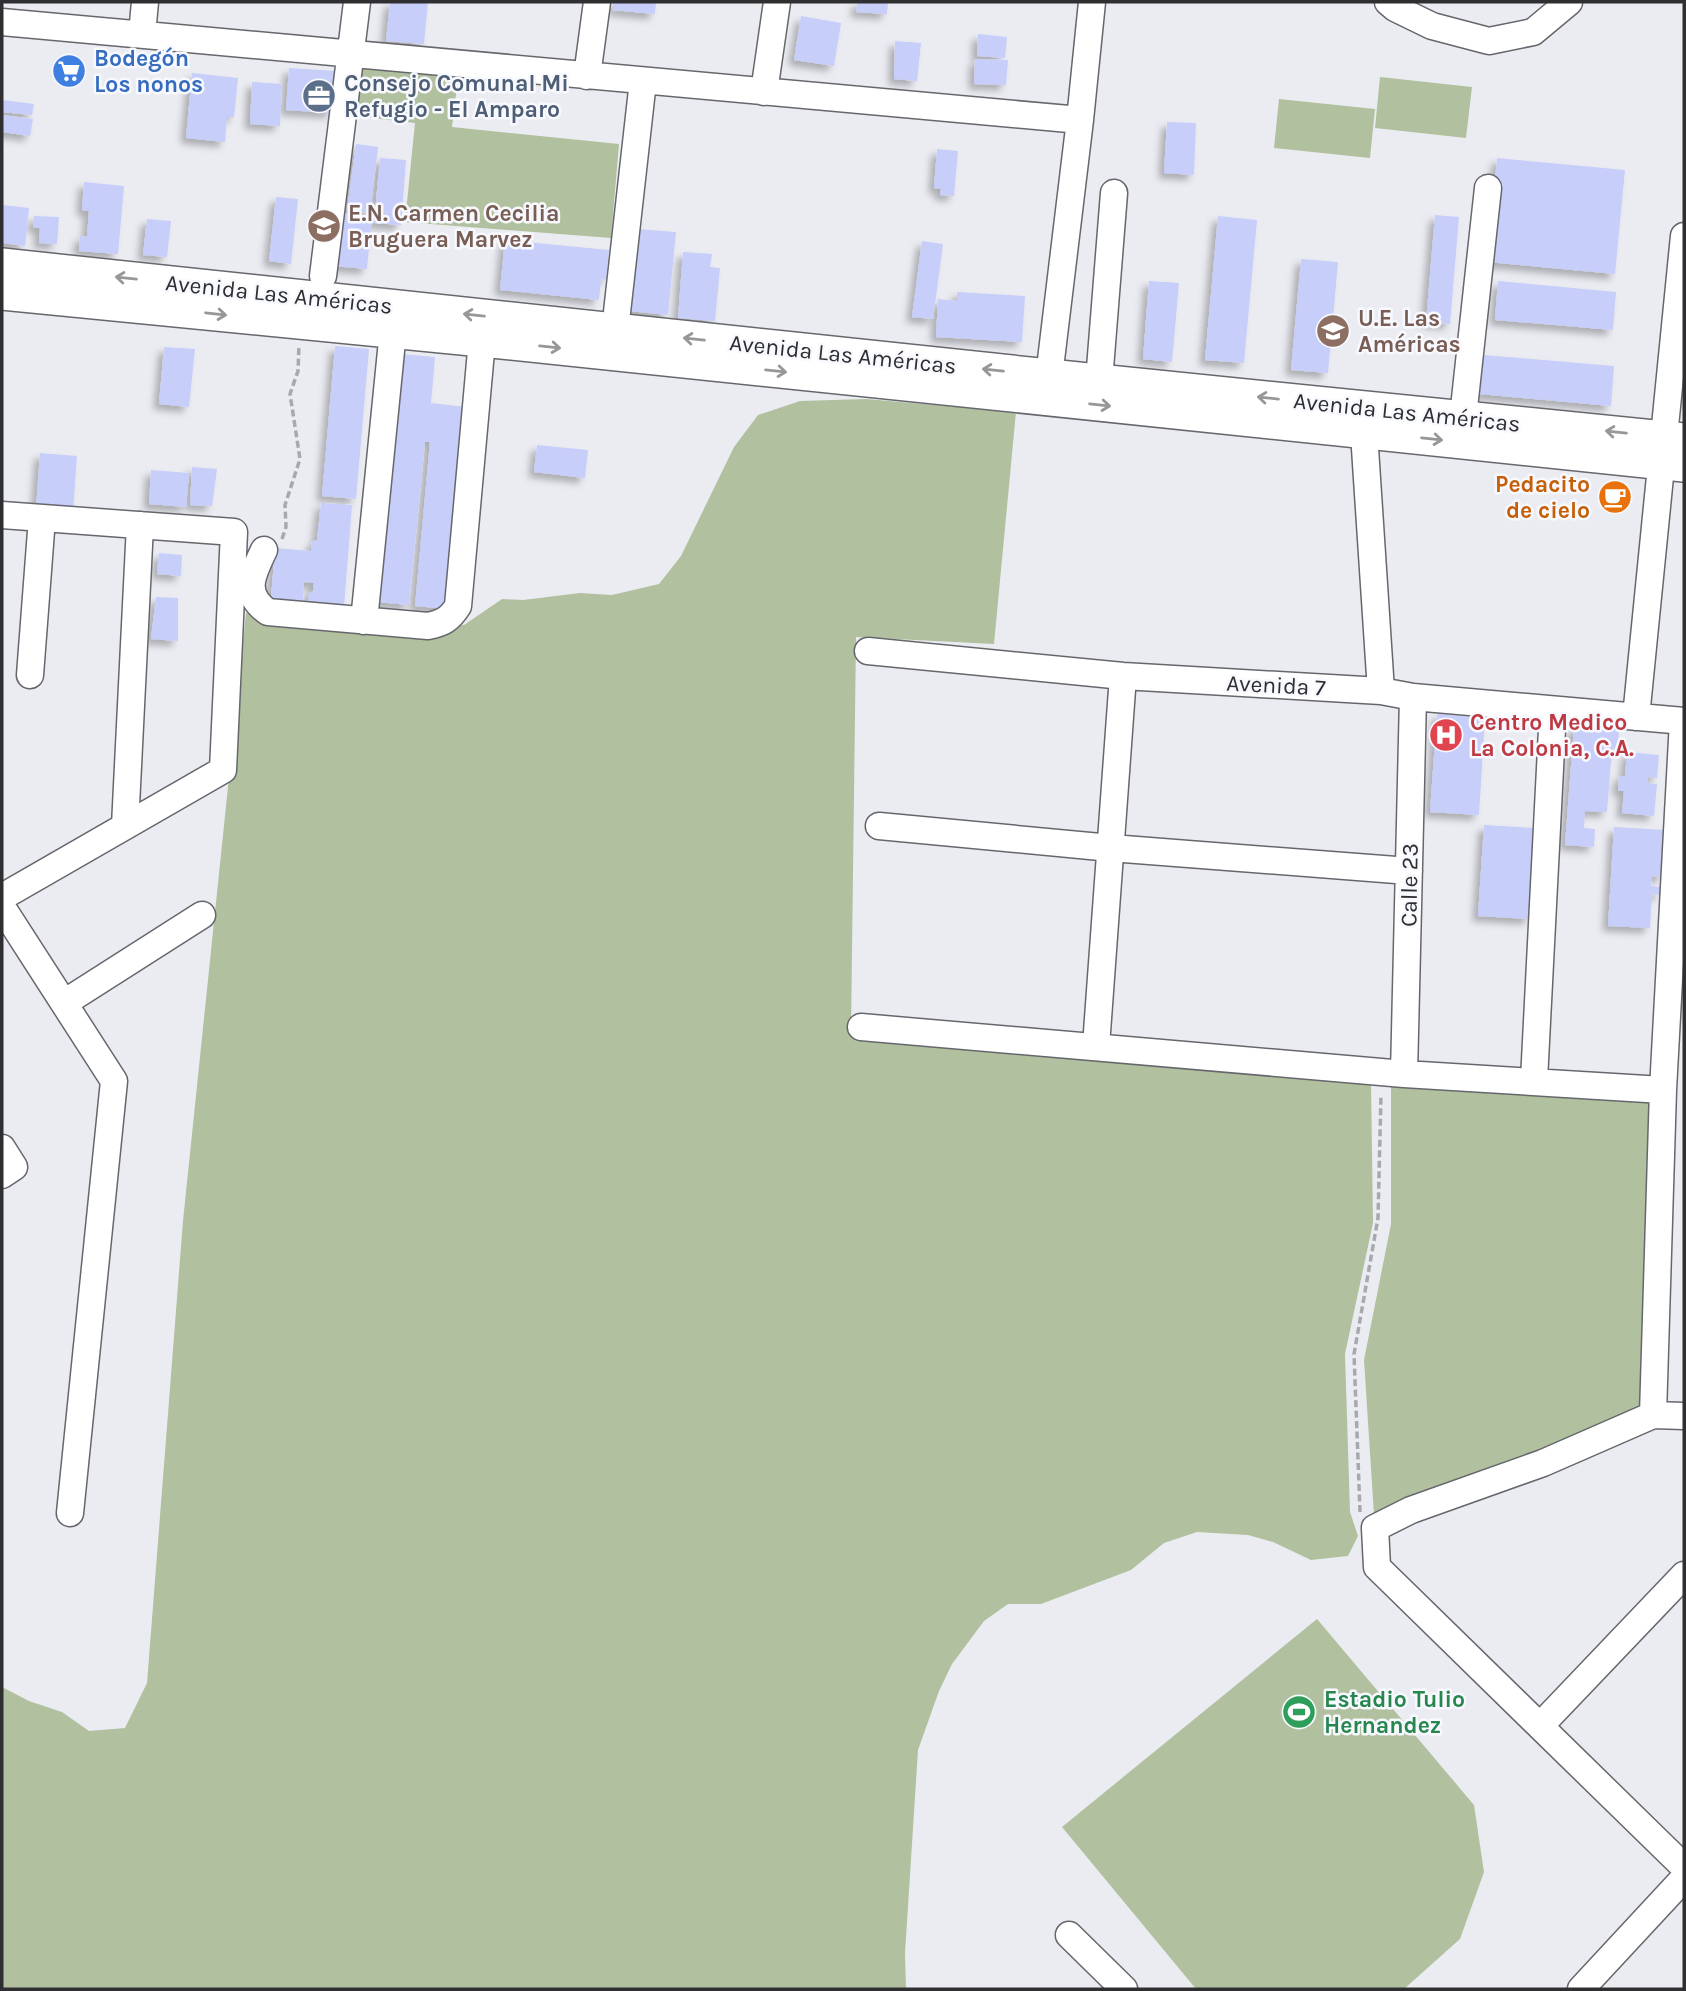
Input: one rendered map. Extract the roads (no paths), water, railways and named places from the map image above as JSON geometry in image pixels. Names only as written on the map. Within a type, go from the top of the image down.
[{"type":"main road","name":"Avenida Las Américas","points":[[2,265],[615,330],[1364,433],[1673,451]]},
{"type":"main road","name":"Avenida Las Américas","points":[[2,293],[482,340],[1047,388],[1099,381],[1463,417],[1673,451]]},
{"type":"street","points":[[142,34],[145,2]]},
{"type":"street","points":[[323,276],[357,2]]},
{"type":"street","points":[[587,76],[597,2]]},
{"type":"street","points":[[764,92],[777,2]]},
{"type":"street","points":[[1047,388],[1092,2]]},
{"type":"street","points":[[1388,2],[1432,26],[1489,41],[1533,32],[1569,2]]},
{"type":"street","points":[[2,22],[1080,120]]},
{"type":"street","points":[[615,330],[643,81]]},
{"type":"street","points":[[1463,417],[1488,188]]},
{"type":"street","points":[[1099,381],[1114,193]]},
{"type":"street","points":[[1636,717],[1673,451],[1684,236]]},
{"type":"street","points":[[364,621],[393,331]]},
{"type":"street","points":[[264,550],[253,572],[251,589],[255,603],[268,612],[428,626],[443,624],[458,606],[482,340]]},
{"type":"street","points":[[1364,433],[1381,691]]},
{"type":"street","points":[[2,515],[234,532],[223,770],[2,897]]},
{"type":"street","points":[[30,675],[42,518]]},
{"type":"street","points":[[125,826],[141,525]]},
{"type":"street","name":"Avenida 7","points":[[868,651],[1124,676],[1381,691],[1413,697],[1684,721]]},
{"type":"street","points":[[1096,1046],[1124,676]]},
{"type":"street","name":"Calle 23","points":[[1393,1073],[1409,871],[1413,697]]},
{"type":"street","points":[[1534,1080],[1553,710]]},
{"type":"street","points":[[1653,1415],[1663,1090],[1684,721]]},
{"type":"street","points":[[879,826],[1111,848],[1409,871]]},
{"type":"street","points":[[2,906],[114,1081],[70,1513]]},
{"type":"street","points":[[64,1003],[202,915]]},
{"type":"street","points":[[861,1027],[1393,1073],[1663,1090]]},
{"type":"street","points":[[2,1147],[14,1167],[2,1175]]},
{"type":"street","points":[[1684,1416],[1653,1415],[1543,1463],[1410,1510],[1375,1528],[1377,1567],[1684,1867]]},
{"type":"street","points":[[1540,1726],[1684,1575]]},
{"type":"street","points":[[1581,1989],[1684,1878]]},
{"type":"street","points":[[1069,1935],[1124,1989]]},
{"type":"place","name":"Bodegón Los nonos","points":[[69,71]]},
{"type":"place","name":"Consejo Comunal Mi Refugio - El Amparo","points":[[319,96]]},
{"type":"place","name":"E.N. Carmen Cecilia Bruguera Marvez","points":[[324,226]]},
{"type":"place","name":"U.E. Las Américas","points":[[1333,331]]},
{"type":"place","name":"Pedacito de cielo","points":[[1615,497]]},
{"type":"place","name":"Centro Medico La Colonia, C.A.","points":[[1446,735]]},
{"type":"place","name":"Estadio Tulio Hernandez","points":[[1299,1712]]}]
